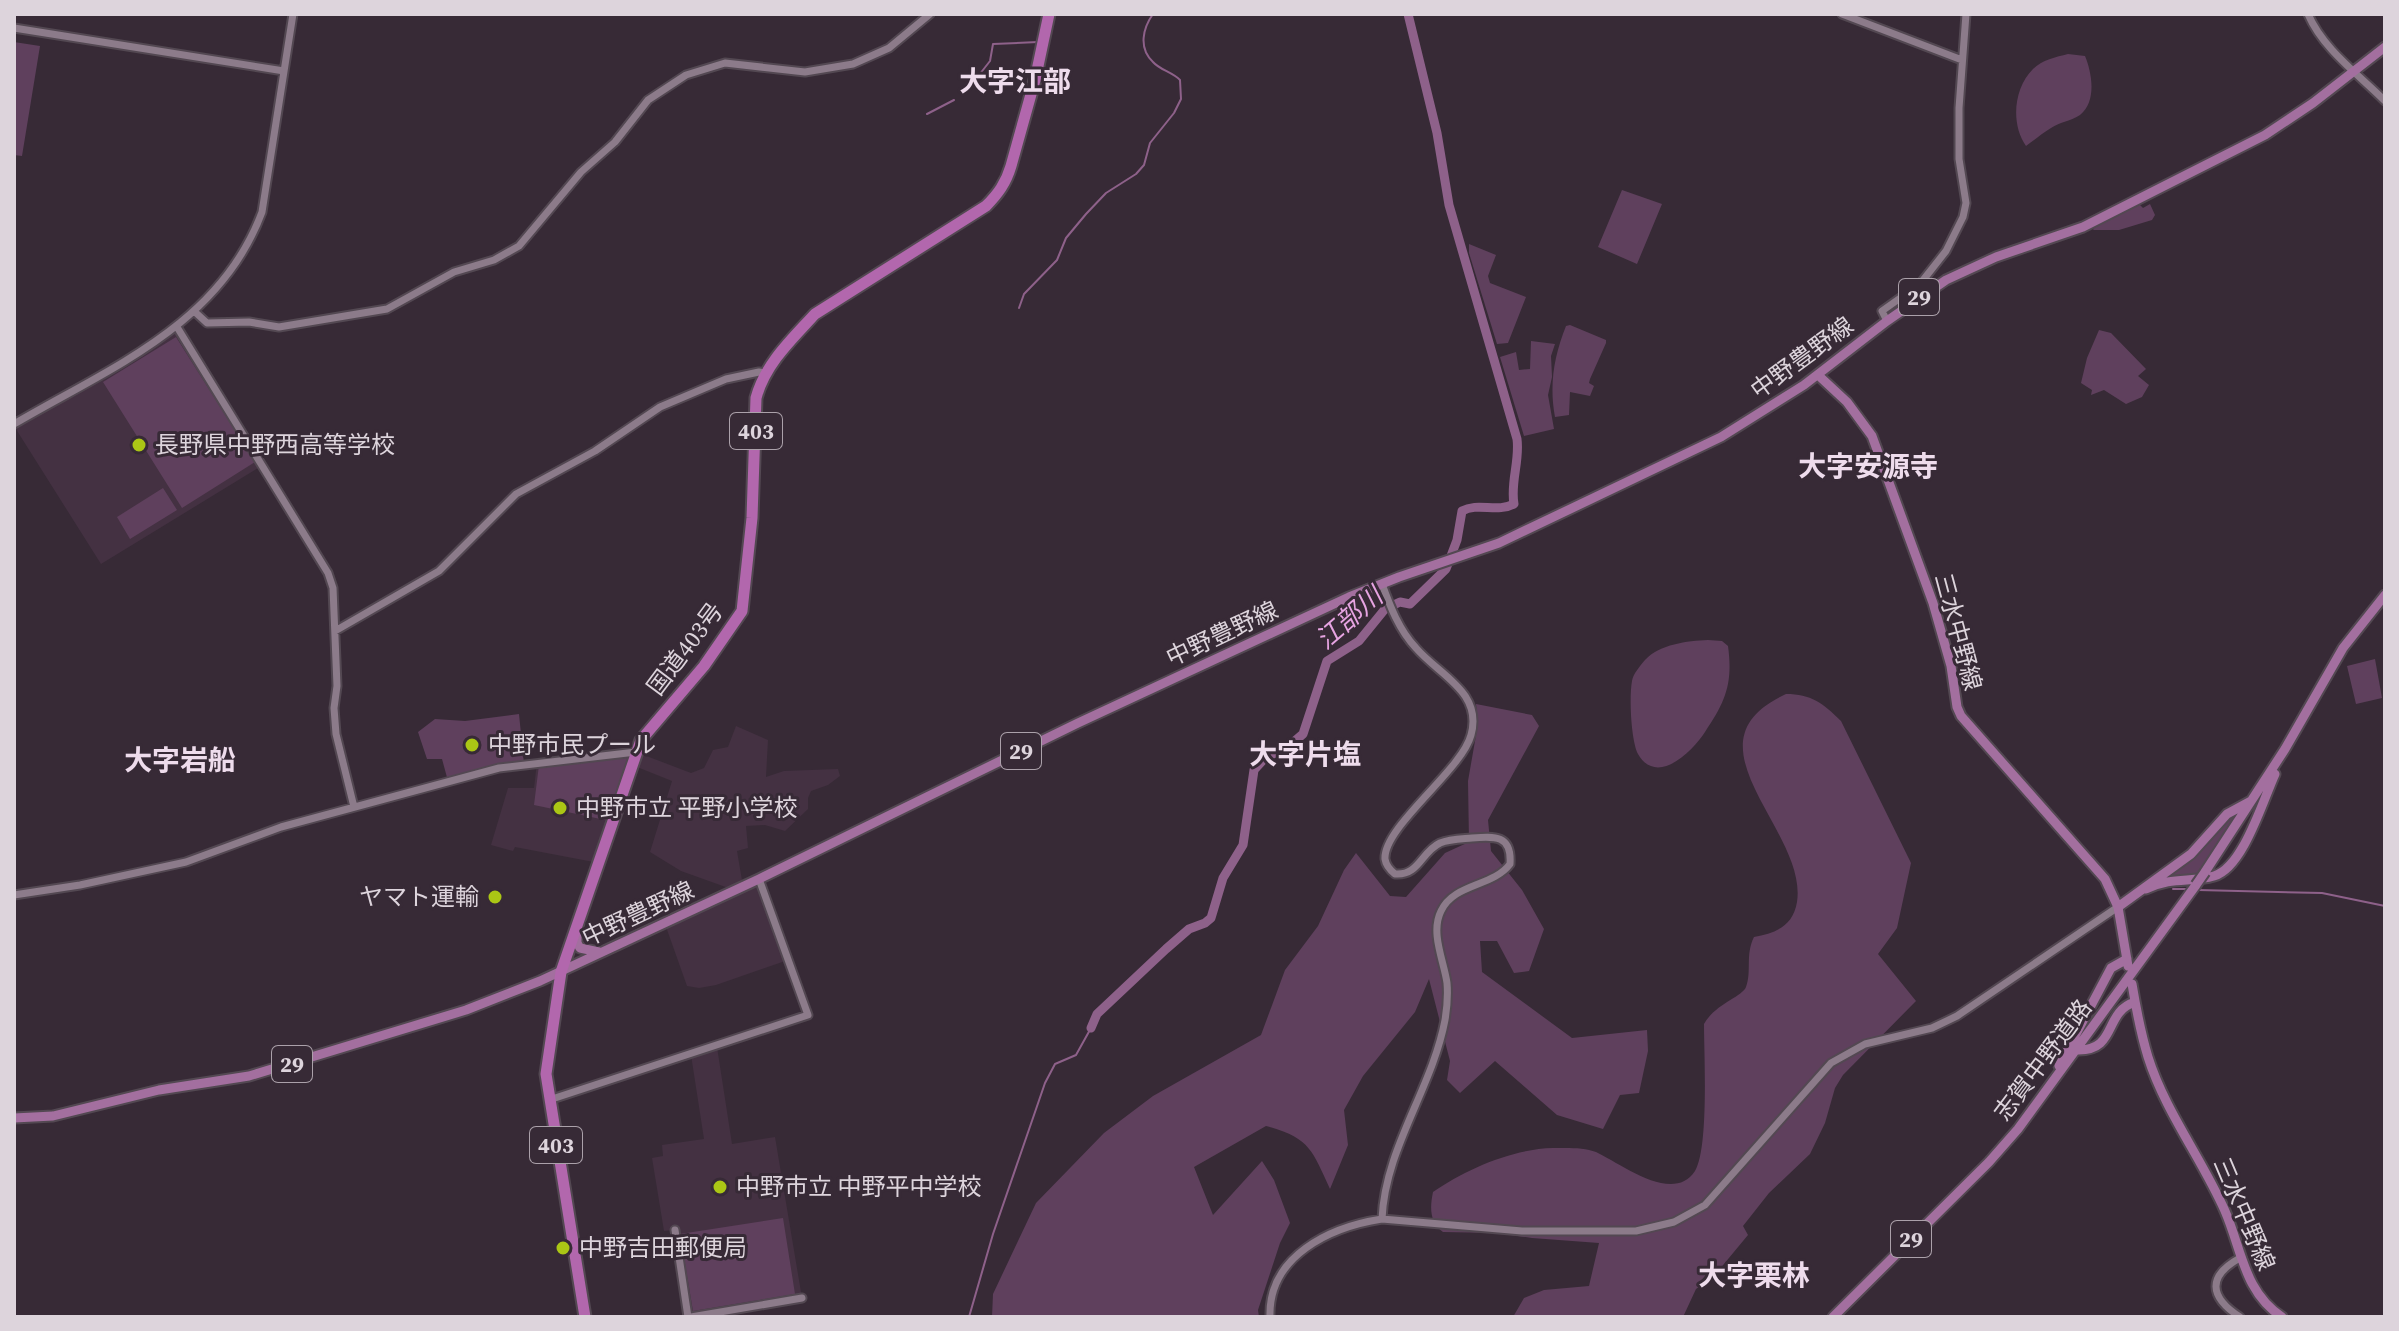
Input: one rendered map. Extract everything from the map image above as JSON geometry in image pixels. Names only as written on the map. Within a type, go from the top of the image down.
[{"type":"highway","name":"国道403号","points":[[585,1317],[546,1074],[561,972],[636,752],[649,729],[704,666],[742,611],[753,510],[756,398],[765,373],[815,314],[986,206],[996,195],[1008,178],[1049,14]]},
{"type":"main road","name":"中野豊野線","points":[[14,1118],[61,1115],[159,1090],[249,1076],[466,1010],[561,972],[1078,723],[1382,584],[1499,543],[1552,520],[1721,437],[1818,375],[1946,280],[1996,257],[2083,227],[2265,135],[2355,72],[2385,47]]},
{"type":"main road","name":"三水中野線","points":[[1818,375],[1847,402],[1872,436],[1933,603],[1961,716],[2105,879],[2118,907],[2128,962],[2114,965],[2108,973],[2045,1093]]},
{"type":"main road","name":"29","points":[[2118,907],[2195,851],[2227,814],[2254,799],[2343,648],[2385,595]]},
{"type":"main road","name":"29","points":[[2146,889],[2170,880],[2215,875],[2232,864],[2285,749]]},
{"type":"main road","name":"志賀中野道路","points":[[1833,1317],[1998,1152],[2077,1050],[2254,799]]},
{"type":"main road","points":[[577,929],[576,940],[580,948],[593,953],[602,952]]},
{"type":"main road","name":"三水中野線","points":[[2132,984],[2148,1057],[2161,1087],[2226,1214],[2250,1283],[2270,1309],[2282,1317]]},
{"type":"main road","name":"29","points":[[2077,1050],[2089,1050],[2101,1045],[2122,1008],[2135,1002]]},
{"type":"street","points":[[14,424],[177,327],[224,281],[254,233],[262,212],[293,14]]},
{"type":"street","points":[[195,312],[199,319],[207,323],[249,322],[279,327],[387,309],[454,272],[494,260],[519,246],[581,172],[615,142],[648,100],[686,75],[725,63],[805,72],[853,64],[889,48],[930,14]]},
{"type":"street","points":[[1842,14],[1962,60]]},
{"type":"street","points":[[1887,321],[1882,311],[1920,284],[1946,251],[1963,217],[1966,203],[1959,147],[1966,14]]},
{"type":"street","points":[[2308,14],[2315,31],[2385,101]]},
{"type":"street","points":[[14,28],[284,71]]},
{"type":"street","points":[[177,327],[328,573],[333,588],[336,734],[354,807]]},
{"type":"street","points":[[335,631],[439,571],[505,502],[524,488],[595,451],[672,401],[726,379],[765,373]]},
{"type":"street","points":[[1382,584],[1392,611],[1414,646],[1467,697],[1474,723],[1466,749],[1409,816],[1390,844],[1385,863],[1392,872],[1403,875],[1412,872],[1428,850],[1442,842],[1493,837],[1503,840],[1510,847],[1511,856],[1510,864],[1499,876],[1451,896],[1438,919],[1447,983],[1444,1023],[1424,1089],[1391,1167],[1383,1194],[1382,1219]]},
{"type":"street","points":[[14,895],[80,885],[186,862],[247,838],[499,768],[636,752]]},
{"type":"street","points":[[549,1100],[808,1015],[759,879]]},
{"type":"street","points":[[1270,1317],[1274,1286],[1288,1263],[1303,1250],[1336,1231],[1382,1219],[1522,1231],[1636,1231],[1674,1222],[1705,1205],[1831,1063],[1865,1044],[1932,1028],[1957,1016],[2118,907]]},
{"type":"street","points":[[675,1230],[690,1317],[802,1298]]},
{"type":"street","points":[[2240,1258],[2218,1274],[2216,1283],[2218,1298],[2240,1317]]},
{"type":"shaded area","points":[[14,42],[40,46],[22,156],[14,155]]},
{"type":"shaded area","points":[[2068,54],[2085,56],[2091,78],[2089,102],[2080,115],[2054,126],[2026,146],[2016,118],[2021,87],[2037,66]]},
{"type":"shaded area","points":[[1622,190],[1662,204],[1637,264],[1598,247]]},
{"type":"shaded area","points":[[2139,204],[2143,208],[2150,204],[2155,215],[2152,220],[2119,230],[2093,230],[2096,225]]},
{"type":"shaded area","points":[[1469,244],[1496,255],[1488,276],[1490,283],[1526,297],[1508,343],[1497,344],[1469,253]]},
{"type":"shaded area","points":[[1566,326],[1606,340],[1606,343],[1590,379],[1589,383],[1594,386],[1590,396],[1570,392],[1569,415],[1555,417],[1552,394],[1554,371],[1562,337]]},
{"type":"shaded area","name":"長野県中野西高等学校","points":[[177,327],[263,465],[101,564],[14,426]]},
{"type":"shaded area","points":[[2099,330],[2111,333],[2146,369],[2138,376],[2149,385],[2142,397],[2126,404],[2104,390],[2091,395],[2092,390],[2081,383]]},
{"type":"shaded area","points":[[176,337],[255,462],[182,508],[103,382]]},
{"type":"shaded area","points":[[1531,341],[1555,344],[1548,395],[1554,429],[1524,436],[1500,357],[1516,352],[1519,370],[1530,369]]},
{"type":"shaded area","points":[[163,488],[177,510],[130,539],[117,517]]},
{"type":"shaded area","points":[[1708,640],[1722,641],[1728,646],[1728,681],[1718,711],[1684,756],[1664,767],[1646,763],[1638,754],[1632,729],[1634,676],[1645,660],[1658,650]]},
{"type":"shaded area","points":[[2375,659],[2382,698],[2356,704],[2347,666]]},
{"type":"shaded area","points":[[1786,694],[1816,701],[1841,721],[1911,863],[1897,928],[1878,954],[1916,1001],[1843,1075],[1810,1154],[1769,1193],[1743,1226],[1748,1235],[1714,1276],[1696,1289],[1683,1317],[1513,1317],[1524,1298],[1544,1290],[1589,1286],[1599,1243],[1497,1233],[1443,1232],[1435,1224],[1432,1214],[1433,1192],[1490,1162],[1537,1149],[1591,1150],[1660,1183],[1674,1184],[1695,1171],[1704,1122],[1704,1024],[1715,1011],[1746,987],[1754,937],[1787,923],[1797,902],[1795,874],[1785,846],[1755,789],[1745,762],[1744,737],[1756,714]]},
{"type":"shaded area","points":[[1476,704],[1532,715],[1539,726],[1488,820],[1491,851],[1522,890],[1544,929],[1529,971],[1514,973],[1497,941],[1480,941],[1482,972],[1572,1038],[1647,1030],[1648,1051],[1639,1093],[1620,1095],[1603,1129],[1557,1115],[1495,1061],[1460,1093],[1447,1080],[1450,1061],[1429,979],[1415,1012],[1363,1076],[1344,1110],[1348,1145],[1330,1189],[1308,1147],[1292,1135],[1266,1126],[1194,1167],[1213,1215],[1262,1161],[1274,1180],[1290,1223],[1280,1243],[1258,1310],[1259,1317],[992,1317],[993,1294],[1036,1203],[1104,1133],[1153,1096],[1261,1035],[1285,970],[1318,926],[1344,870],[1356,853],[1390,896],[1406,897],[1445,853],[1469,842],[1468,781],[1478,724]]},
{"type":"shaded area","name":"中野市民プール","points":[[519,714],[524,764],[448,781],[442,759],[427,759],[418,732],[435,719],[465,721]]},
{"type":"shaded area","points":[[736,726],[768,740],[766,777],[784,771],[838,769],[840,776],[828,785],[811,791],[808,809],[785,831],[765,825],[746,826],[748,848],[737,851],[743,886],[759,879],[788,960],[716,985],[699,988],[687,986],[665,924],[734,890],[681,871],[650,852],[672,781],[632,765],[599,863],[491,845],[508,788],[534,788],[537,762],[636,752],[691,773],[704,768],[713,750],[728,747]]},
{"type":"shaded area","points":[[631,755],[610,821],[534,805],[539,765]]},
{"type":"shaded area","points":[[2238,810],[2242,810],[2198,875],[2182,874],[2160,880],[2197,856]]},
{"type":"shaded area","name":"中野市立 中野平中学校","points":[[717,1047],[732,1144],[775,1137],[802,1298],[691,1317],[674,1230],[664,1231],[652,1158],[663,1156],[662,1145],[704,1139],[691,1055]]},
{"type":"shaded area","points":[[783,1218],[795,1294],[693,1311],[680,1234]]},
{"type":"waterway","points":[[1019,308],[1024,294],[1057,260],[1066,238],[1086,214],[1106,193],[1136,174],[1144,165],[1150,143],[1181,99],[1180,80],[1156,65],[1145,51],[1145,32],[1153,14]]},
{"type":"waterway","name":"江部川","points":[[1091,1028],[1097,1014],[1166,949],[1189,929],[1211,918],[1223,878],[1243,845],[1254,770],[1265,758],[1289,746],[1303,734],[1327,661],[1359,641],[1385,609],[1400,602],[1410,604],[1446,569],[1457,540],[1462,511],[1514,504],[1517,439],[1449,205],[1437,133],[1408,14]]},
{"type":"waterway","points":[[965,93],[990,61],[993,44],[1038,42]]},
{"type":"waterway","points":[[927,114],[954,100]]},
{"type":"waterway","points":[[2173,889],[2187,889]]},
{"type":"waterway","points":[[2198,890],[2322,893],[2385,906]]},
{"type":"waterway","name":"江部川","points":[[969,1317],[993,1234],[1045,1083],[1055,1064],[1076,1055],[1091,1028]]},
{"type":"place","name":"長野県中野西高等学校","points":[[139,445]]},
{"type":"place","name":"中野市民プール","points":[[472,745]]},
{"type":"place","name":"中野市立 平野小学校","points":[[560,808]]},
{"type":"place","name":"ヤマト運輸","points":[[495,897]]},
{"type":"place","name":"中野市立 中野平中学校","points":[[720,1187]]},
{"type":"place","name":"中野吉田郵便局","points":[[563,1248]]},
{"type":"district","name":"大字江部","points":[[1015,81]]},
{"type":"district","name":"大字安源寺","points":[[1868,466]]},
{"type":"district","name":"大字片塩","points":[[1305,754]]},
{"type":"district","name":"大字岩船","points":[[180,760]]},
{"type":"district","name":"大字栗林","points":[[1754,1275]]}]
